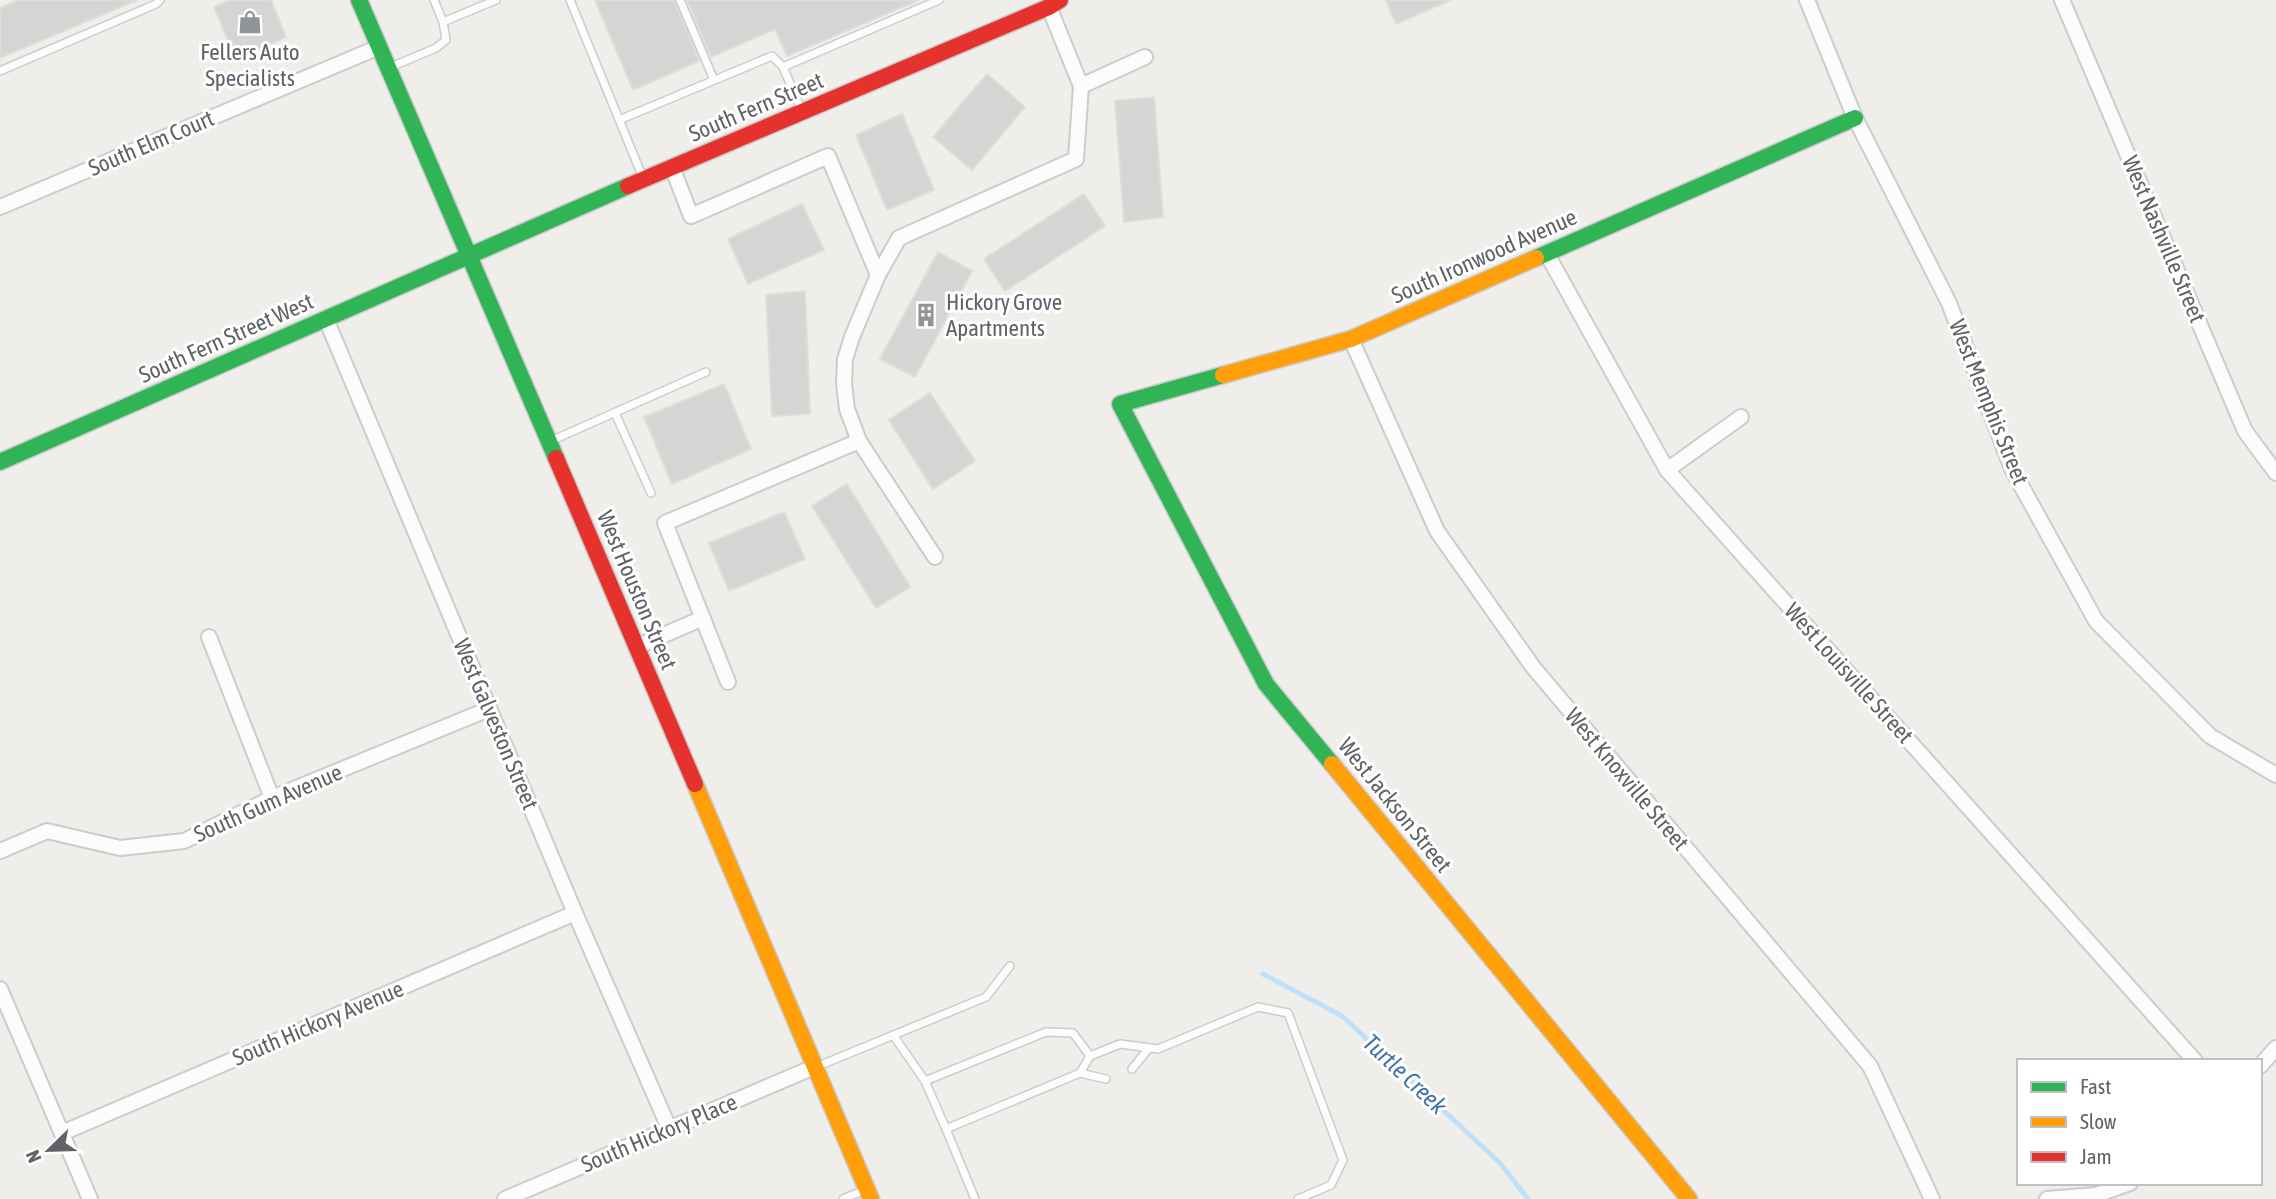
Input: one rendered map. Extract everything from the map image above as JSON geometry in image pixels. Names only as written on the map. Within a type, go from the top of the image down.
[{"type":"street","name":"West Houston Street","points":[[359,0],[869,1194]]},
{"type":"street","name":"West Memphis Street","points":[[1807,0],[1855,118],[1949,303],[2012,469],[2096,621],[2210,736],[2276,775]]},
{"type":"street","name":"West Nashville Street","points":[[2062,0],[2245,431],[2276,473]]},
{"type":"street","points":[[935,557],[859,441],[848,410],[844,384],[845,359],[878,275],[899,238],[1076,159],[1081,86],[1054,4]]},
{"type":"street","name":"South Fern Street","points":[[470,255],[1054,4]]},
{"type":"street","name":"South Elm Court","points":[[0,208],[379,47]]},
{"type":"street","points":[[1081,86],[1145,57]]},
{"type":"street","name":"South Ironwood Avenue","points":[[1120,404],[1351,339],[1855,118]]},
{"type":"street","points":[[672,167],[691,216],[828,156],[878,275]]},
{"type":"street","name":"West Louisville Street","points":[[1547,254],[1667,470],[2193,1059]]},
{"type":"street","name":"South Fern Street West","points":[[0,462],[470,255]]},
{"type":"street","name":"West Galveston Street","points":[[326,319],[575,913],[669,1128]]},
{"type":"street","name":"West Knoxville Street","points":[[1351,339],[1437,531],[1533,667],[1870,1066],[1931,1199]]},
{"type":"street","name":"West Jackson Street","points":[[1120,404],[1266,684],[1689,1199]]},
{"type":"street","points":[[1667,470],[1741,416]]},
{"type":"street","points":[[728,682],[665,523],[859,441]]},
{"type":"street","points":[[636,647],[703,618]]},
{"type":"street","points":[[209,637],[272,797]]},
{"type":"street","name":"South Gum Avenue","points":[[0,851],[47,831],[120,848],[184,841],[272,797],[489,709]]},
{"type":"street","name":"South Hickory Avenue","points":[[62,1133],[575,913]]},
{"type":"street","points":[[0,989],[90,1199]]},
{"type":"street","points":[[2262,1064],[2276,1048]]},
{"type":"street","name":"South Hickory Place","points":[[505,1199],[814,1068]]},
{"type":"street","points":[[2047,1199],[2096,1195],[2124,1185]]},
{"type":"lane","points":[[0,71],[160,0]]},
{"type":"lane","points":[[388,68],[436,48],[446,40],[443,22],[433,0]]},
{"type":"lane","points":[[443,22],[496,0]]},
{"type":"lane","points":[[570,0],[644,179]]},
{"type":"lane","points":[[680,0],[714,80]]},
{"type":"lane","points":[[783,67],[939,0]]},
{"type":"lane","points":[[619,120],[772,56],[783,67],[802,112]]},
{"type":"lane","points":[[549,442],[706,372]]},
{"type":"lane","points":[[615,413],[651,493]]},
{"type":"lane","points":[[814,1068],[986,997],[1010,966]]},
{"type":"lane","points":[[1080,1073],[1090,1056],[1120,1044],[1158,1049],[1258,1007],[1288,1013],[1343,1160],[1331,1185],[1298,1199]]},
{"type":"lane","points":[[925,1081],[1046,1032],[1073,1033],[1090,1056]]},
{"type":"lane","points":[[893,1035],[925,1081],[975,1199]]},
{"type":"lane","points":[[1132,1069],[1149,1048]]},
{"type":"lane","points":[[946,1129],[1080,1073],[1106,1079]]},
{"type":"lane","points":[[843,1199],[869,1194]]},
{"type":"building","points":[[19,0],[137,0],[0,58],[0,8]]},
{"type":"building","name":"Fellers Auto Specialists","points":[[230,0],[271,0],[286,37],[236,59],[214,7]]},
{"type":"building","points":[[595,0],[674,0],[699,61],[633,90]]},
{"type":"building","points":[[687,0],[919,0],[787,56],[775,29],[711,57]]},
{"type":"building","points":[[1386,0],[1451,0],[1396,24]]},
{"type":"building","points":[[987,74],[1025,107],[972,170],[933,137]]},
{"type":"building","points":[[1154,97],[1163,217],[1124,222],[1115,101]]},
{"type":"building","points":[[902,114],[934,190],[887,210],[856,135]]},
{"type":"building","points":[[1084,194],[1105,226],[1005,291],[984,259]]},
{"type":"building","points":[[802,204],[824,250],[748,284],[728,239]]},
{"type":"building","name":"Hickory Grove Apartments","points":[[938,252],[972,271],[915,377],[880,359]]},
{"type":"building","points":[[805,291],[810,414],[772,416],[766,295]]},
{"type":"building","points":[[724,384],[751,449],[672,484],[644,417]]},
{"type":"building","points":[[930,393],[975,461],[933,489],[889,420]]},
{"type":"building","points":[[847,484],[910,587],[876,608],[812,506]]},
{"type":"building","points":[[784,512],[805,559],[729,591],[709,543]]},
{"type":"waterway","name":"Turtle Creek","points":[[1263,974],[1342,1016],[1500,1163],[1528,1199]]},
{"type":"traffic: fast","points":[[359,0],[556,458]]},
{"type":"traffic: fast","points":[[1536,258],[1855,118]]},
{"type":"traffic: fast","points":[[0,462],[628,186]]},
{"type":"traffic: fast","points":[[1223,375],[1120,404],[1266,684],[1332,764]]},
{"type":"traffic: slow","points":[[1223,375],[1351,339],[1536,258]]},
{"type":"traffic: slow","points":[[1332,764],[1689,1199]]},
{"type":"traffic: slow","points":[[695,784],[871,1199]]},
{"type":"traffic: jam","points":[[628,186],[1060,0]]},
{"type":"traffic: jam","points":[[556,458],[695,784]]},
{"type":"place","name":"Fellers Auto Specialists","points":[[250,22]]},
{"type":"place","name":"Hickory Grove Apartments","points":[[926,315]]}]
